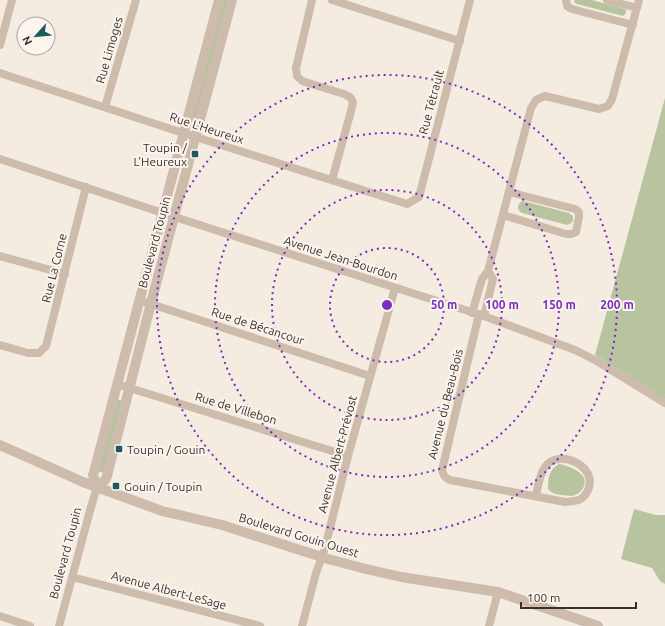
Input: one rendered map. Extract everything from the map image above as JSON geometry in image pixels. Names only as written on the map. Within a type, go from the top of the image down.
[{"type":"street","points":[[0,45],[12,0]]},
{"type":"street","name":"Rue Limoges","points":[[105,107],[136,0]]},
{"type":"street","name":"Boulevard Toupin","points":[[97,487],[93,475],[219,0]]},
{"type":"street","name":"Boulevard Toupin","points":[[59,626],[97,487],[105,480],[107,476],[151,303],[232,0]]},
{"type":"street","points":[[312,0],[296,68],[297,76],[302,82],[344,94],[350,97],[353,102],[332,180]]},
{"type":"street","points":[[332,0],[460,41]]},
{"type":"street","name":"Rue Tétrault","points":[[407,204],[419,197],[470,0]]},
{"type":"street","points":[[566,0],[567,6],[572,9],[633,25]]},
{"type":"street","points":[[607,0],[638,4]]},
{"type":"street","name":"Avenue du Beau-Bois","points":[[536,496],[544,467],[555,459],[564,458],[575,462],[587,471],[590,479],[589,488],[585,496],[581,500],[575,502],[566,502],[450,480],[443,475],[442,470],[478,314],[482,280],[488,271],[531,108],[536,100],[545,96],[599,109],[608,106],[612,99],[638,4]]},
{"type":"street","name":"Rue L'Heureux","points":[[0,73],[407,204]]},
{"type":"street","name":"Avenue Jean-Bourdon","points":[[0,159],[478,314],[575,350],[595,360],[665,403]]},
{"type":"street","name":"Rue La Corne","points":[[0,345],[28,353],[39,353],[46,346],[86,187]]},
{"type":"street","points":[[503,215],[566,234],[576,232],[580,217],[579,212],[575,209],[509,192]]},
{"type":"street","points":[[0,256],[65,274]]},
{"type":"street","name":"Avenue du Beau-Bois","points":[[478,314],[493,279],[488,271]]},
{"type":"street","name":"Avenue Albert-Prévost","points":[[302,626],[316,573],[325,548],[348,456],[395,288]]},
{"type":"street","name":"Rue de Bécancour","points":[[139,300],[370,376]]},
{"type":"street","name":"Rue de Villebon","points":[[117,384],[348,456]]},
{"type":"street","name":"Boulevard Gouin Ouest","points":[[0,445],[77,480],[162,510],[222,525],[321,557],[362,568],[394,575],[498,592],[598,626]]},
{"type":"street","name":"Avenue Albert-LeSage","points":[[72,577],[260,626]]},
{"type":"street","points":[[488,626],[498,592]]},
{"type":"street","points":[[0,616],[30,626]]},
{"type":"green space","points":[[221,0],[229,0],[196,122],[190,120]]},
{"type":"green space","points":[[574,0],[592,0],[625,9],[626,13],[623,16],[577,4]]},
{"type":"green space","points":[[665,98],[665,399],[595,355]]},
{"type":"green space","points":[[523,201],[569,213],[573,216],[573,221],[567,225],[522,213],[518,207],[519,203]]},
{"type":"green space","points":[[116,399],[123,401],[104,473],[97,471]]},
{"type":"green space","points":[[559,464],[573,469],[580,473],[584,478],[585,481],[582,490],[577,494],[571,496],[558,494],[553,493],[548,489],[548,481],[551,471]]},
{"type":"green space","points":[[634,509],[656,515],[665,515],[665,584],[660,581],[652,568],[621,559]]},
{"type":"place","name":"Toupin / L'Heureux","points":[[195,154]]},
{"type":"place","name":"Toupin / Gouin","points":[[119,449]]},
{"type":"place","name":"Gouin / Toupin","points":[[116,486]]}]
